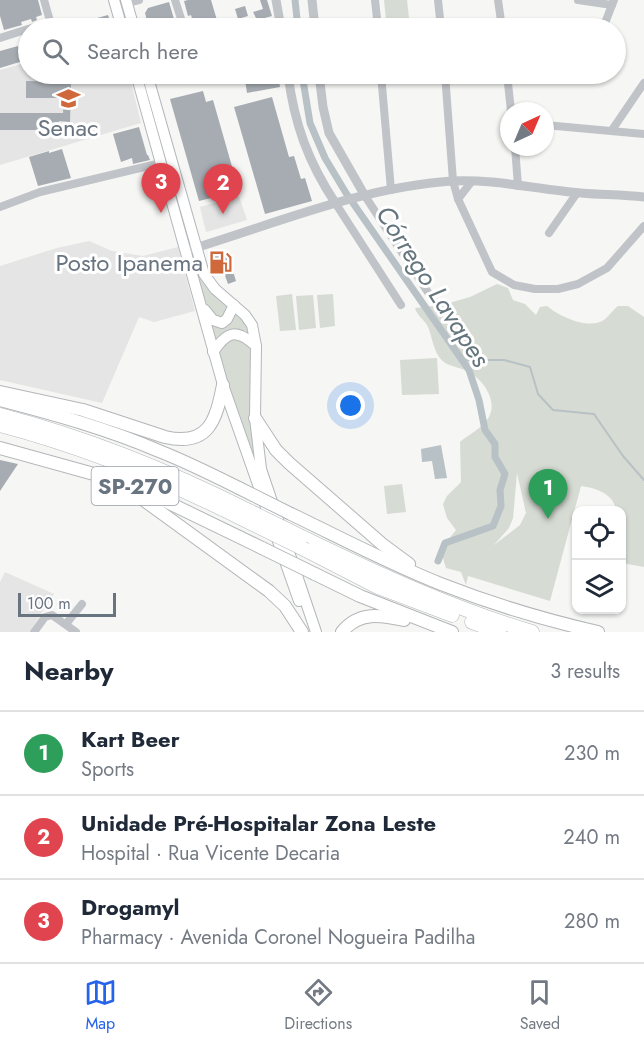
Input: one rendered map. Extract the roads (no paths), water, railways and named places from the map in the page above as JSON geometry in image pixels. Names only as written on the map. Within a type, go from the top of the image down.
[{"type":"highway","points":[[0,392],[71,407],[180,440],[201,433],[212,424],[218,411],[223,385]]},
{"type":"highway","points":[[0,400],[79,421],[159,450],[375,555],[441,584],[511,608],[598,632]]},
{"type":"highway","name":"SP-270","points":[[0,415],[60,432],[174,474],[378,587],[499,632]]},
{"type":"highway","points":[[255,418],[276,450],[289,463],[394,554],[441,584]]},
{"type":"highway","name":"SP-270","points":[[0,425],[63,443],[133,468],[251,517]]},
{"type":"highway","name":"SP-270","points":[[0,448],[94,472],[139,488],[360,596],[452,632]]},
{"type":"highway","points":[[94,472],[133,491],[269,591],[285,606],[302,632]]},
{"type":"highway","name":"SP-270","points":[[304,544],[445,603],[532,632]]},
{"type":"highway","points":[[342,632],[356,620],[375,616],[409,621],[441,632]]},
{"type":"main road","points":[[114,0],[119,18]]},
{"type":"main road","points":[[127,2],[131,18]]},
{"type":"main road","points":[[139,84],[161,163],[191,250],[209,283],[245,315],[252,326],[256,346],[255,418],[261,469],[316,632]]},
{"type":"main road","points":[[150,84],[191,250],[213,351],[310,632]]},
{"type":"main road","points":[[201,304],[211,318],[219,323],[227,319],[234,305]]},
{"type":"main road","points":[[213,351],[223,338],[232,334],[243,335],[256,346]]},
{"type":"street","points":[[44,0],[49,18]]},
{"type":"street","points":[[127,2],[139,0]]},
{"type":"street","points":[[175,0],[181,18]]},
{"type":"street","points":[[276,0],[279,18]]},
{"type":"street","points":[[312,0],[314,18]]},
{"type":"street","points":[[375,0],[377,18]]},
{"type":"street","points":[[438,0],[440,18]]},
{"type":"street","points":[[498,0],[501,18]]},
{"type":"street","points":[[578,0],[613,3],[607,18]]},
{"type":"street","points":[[0,38],[18,33]]},
{"type":"street","points":[[612,130],[644,83]]},
{"type":"street","points":[[289,84],[292,105],[306,149],[326,187],[401,305]]},
{"type":"street","points":[[320,84],[322,107],[329,133],[362,197],[433,300]]},
{"type":"street","points":[[381,84],[386,191]]},
{"type":"street","points":[[446,84],[453,181],[458,199],[492,272],[514,285],[535,289],[558,289],[578,284],[596,275],[616,260],[644,226]]},
{"type":"street","points":[[508,84],[510,102]]},
{"type":"street","points":[[554,126],[644,134]]},
{"type":"street","points":[[516,156],[518,186]]},
{"type":"street","points":[[0,207],[40,192],[161,163]]},
{"type":"street","points":[[191,250],[338,203],[386,191],[453,181],[642,198]]},
{"type":"street","points":[[458,199],[472,182]]},
{"type":"street","points":[[320,209],[327,198],[326,187]]},
{"type":"street","points":[[386,191],[375,198],[375,202],[387,231]]},
{"type":"street","points":[[549,233],[577,193]]},
{"type":"street","points":[[66,624],[82,604]]},
{"type":"street","points":[[34,632],[48,616],[52,615],[76,632]]},
{"type":"waterway","points":[[295,0],[297,18]]},
{"type":"waterway","name":"Córrego Lavapes","points":[[304,84],[310,123],[325,158],[346,193],[469,370],[479,400],[485,430],[495,444],[495,457],[505,474],[500,490],[501,506],[493,526],[445,543],[438,561]]},
{"type":"waterway","points":[[462,360],[504,360],[530,367],[538,394],[553,410],[594,414],[623,456],[644,480]]},
{"type":"place","name":"Senac","points":[[68,98]]},
{"type":"place","name":"Drogamyl","points":[[161,213]]},
{"type":"place","name":"Unidade Pré-Hospitalar Zona Leste","points":[[223,214]]},
{"type":"place","name":"Posto Ipanema","points":[[221,263]]},
{"type":"place","name":"Kart Beer","points":[[548,519]]}]
